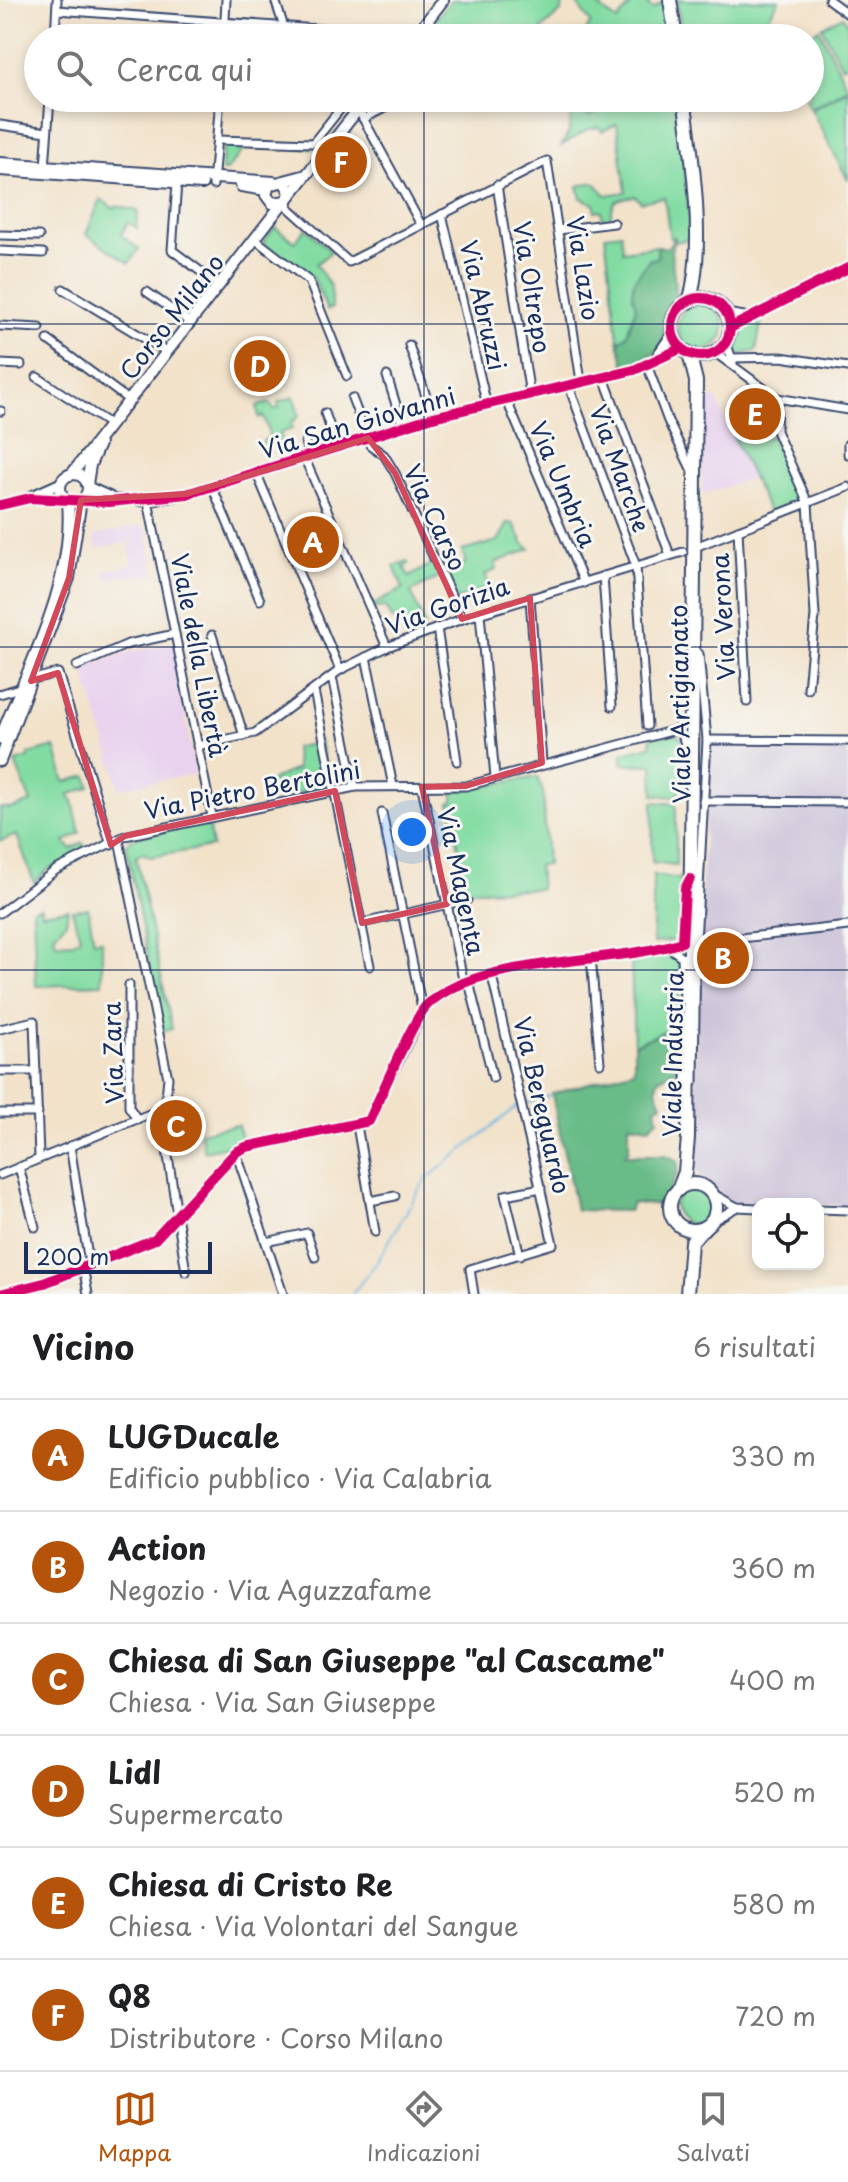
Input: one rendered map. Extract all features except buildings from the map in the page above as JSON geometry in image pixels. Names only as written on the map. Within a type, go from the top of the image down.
[{"type":"main road","points":[[425,24],[443,0]]},
{"type":"main road","points":[[670,0],[674,24]]},
{"type":"main road","points":[[686,112],[693,176],[696,274],[689,302]]},
{"type":"main road","points":[[283,201],[360,114]]},
{"type":"main road","points":[[0,163],[177,183],[214,181]]},
{"type":"main road","points":[[0,170],[275,185],[307,175]]},
{"type":"main road","name":"Corso Milano","points":[[275,185],[283,201]]},
{"type":"main road","name":"Corso Milano","points":[[275,185],[283,201]]},
{"type":"main road","name":"Corso Milano","points":[[61,483],[101,438],[283,201]]},
{"type":"main road","points":[[696,274],[709,300],[726,313],[730,328],[726,342],[709,354],[685,350],[673,333],[677,312],[689,302],[709,300]]},
{"type":"main road","name":"Viale Artigianato","points":[[685,350],[696,379],[695,502],[691,553],[698,802],[690,879],[692,943]]},
{"type":"main road","name":"Viale Artigianato","points":[[696,379],[709,354]]},
{"type":"main road","name":"Corso Milano","points":[[25,684],[69,578],[90,465],[101,438]]},
{"type":"main road","points":[[66,500],[85,492],[81,476],[71,475]]},
{"type":"main road","points":[[0,761],[62,577],[69,535],[61,483]]},
{"type":"main road","points":[[0,739],[25,684]]},
{"type":"main road","name":"Viale Industria","points":[[690,1294],[688,1258],[670,1210],[685,1172],[688,1138],[692,943]]},
{"type":"main road","name":"Viale Industria","points":[[688,1138],[692,1165],[716,1207],[708,1224],[691,1242],[688,1258]]},
{"type":"main road","points":[[678,1190],[690,1185],[706,1189]]},
{"type":"main road","points":[[678,1225],[694,1230],[708,1224]]},
{"type":"street","points":[[56,24],[57,0]]},
{"type":"street","points":[[225,23],[226,0]]},
{"type":"street","points":[[275,0],[283,24]]},
{"type":"street","points":[[829,0],[848,14]]},
{"type":"street","points":[[57,10],[240,24]]},
{"type":"street","points":[[44,170],[49,112]]},
{"type":"street","points":[[214,181],[219,112]]},
{"type":"street","points":[[217,140],[313,143],[338,112]]},
{"type":"street","points":[[366,112],[360,114],[419,221]]},
{"type":"street","points":[[0,125],[47,132]]},
{"type":"street","name":"Via Lazio","points":[[497,185],[547,161],[581,381]]},
{"type":"street","points":[[177,183],[172,250],[220,286]]},
{"type":"street","points":[[283,201],[349,262],[497,185]]},
{"type":"street","name":"Via Oltrepo","points":[[497,185],[530,395]]},
{"type":"street","name":"Via Abruzzi","points":[[442,214],[487,406]]},
{"type":"street","points":[[558,230],[614,223]]},
{"type":"street","points":[[0,235],[39,236]]},
{"type":"street","points":[[256,240],[309,281],[347,376]]},
{"type":"street","points":[[0,251],[43,253]]},
{"type":"street","points":[[730,328],[746,317],[768,310],[846,269],[848,280]]},
{"type":"street","points":[[63,289],[167,352]]},
{"type":"street","points":[[147,292],[191,323]]},
{"type":"street","points":[[726,313],[746,317]]},
{"type":"street","points":[[0,326],[40,328]]},
{"type":"street","points":[[673,333],[664,350],[647,365],[668,421],[695,477]]},
{"type":"street","points":[[48,340],[130,401]]},
{"type":"street","points":[[726,342],[733,361],[777,398],[848,410]]},
{"type":"street","points":[[409,345],[433,417]]},
{"type":"street","name":"Via San Giovanni","points":[[85,492],[125,501],[148,501],[187,494],[433,417],[647,365],[685,350]]},
{"type":"street","points":[[709,354],[733,361],[781,357],[848,367]]},
{"type":"street","points":[[0,364],[21,365]]},
{"type":"street","points":[[603,375],[670,555]]},
{"type":"street","points":[[387,376],[403,427]]},
{"type":"street","points":[[37,377],[111,425]]},
{"type":"street","name":"Via Marche","points":[[568,384],[636,566],[647,726]]},
{"type":"street","name":"Via Carso","points":[[352,398],[370,445],[384,455],[395,473],[462,619]]},
{"type":"street","points":[[777,398],[776,431],[808,503],[815,615],[808,689]]},
{"type":"street","name":"Via Umbria","points":[[507,401],[584,583]]},
{"type":"street","points":[[325,413],[337,447]]},
{"type":"street","points":[[305,442],[307,457],[387,647]]},
{"type":"street","points":[[848,444],[848,454]]},
{"type":"street","points":[[256,472],[340,670]]},
{"type":"street","points":[[0,505],[30,498],[61,483]]},
{"type":"street","points":[[212,486],[260,600]]},
{"type":"street","name":"Via Gorizia","points":[[197,746],[255,733],[340,670],[387,647],[462,619],[670,555],[691,553],[738,530],[848,487]]},
{"type":"street","points":[[30,498],[66,500]]},
{"type":"street","name":"Viale della Libertà","points":[[148,501],[212,816]]},
{"type":"street","name":"Via Verona","points":[[738,530],[747,702]]},
{"type":"street","name":"Viale Artigianato","points":[[691,553],[699,571],[699,673],[707,740],[698,802],[692,943]]},
{"type":"street","points":[[603,576],[612,706]]},
{"type":"street","points":[[530,598],[542,763]]},
{"type":"street","points":[[480,614],[495,777]]},
{"type":"street","points":[[437,628],[457,761]]},
{"type":"street","points":[[77,666],[128,644],[175,634]]},
{"type":"street","points":[[212,635],[244,736]]},
{"type":"street","points":[[675,730],[687,724],[689,662],[694,655]]},
{"type":"street","points":[[366,657],[393,786]]},
{"type":"street","points":[[0,694],[58,673],[115,842],[168,1078],[163,1124],[186,1272]]},
{"type":"street","points":[[332,677],[355,787]]},
{"type":"street","points":[[314,691],[370,966]]},
{"type":"street","points":[[675,730],[682,734],[687,744],[686,793],[698,802],[848,802]]},
{"type":"street","name":"Via Pietro Bertolini","points":[[0,913],[56,870],[115,842],[212,816],[355,787],[466,786],[542,763],[675,730]]},
{"type":"street","points":[[707,740],[848,741]]},
{"type":"street","name":"Via Magenta","points":[[422,787],[466,983],[493,1078]]},
{"type":"street","points":[[382,813],[421,1004],[426,1006]]},
{"type":"street","points":[[0,1294],[44,1283],[155,1239],[178,1219],[236,1152],[257,1143],[369,1121],[426,1006],[466,983],[591,957],[667,946],[684,940],[685,889],[690,879]]},
{"type":"street","points":[[362,923],[467,900]]},
{"type":"street","points":[[692,943],[848,926]]},
{"type":"street","name":"Viale Industria","points":[[692,943],[692,1165]]},
{"type":"street","points":[[667,946],[678,951],[683,960],[683,1019],[688,1028]]},
{"type":"street","points":[[591,957],[600,1063]]},
{"type":"street","name":"Via Bereguardo","points":[[492,976],[553,1244],[520,1255]]},
{"type":"street","name":"Via Zara","points":[[129,985],[129,1107],[137,1119]]},
{"type":"street","points":[[0,1029],[34,1021],[39,1157]]},
{"type":"street","points":[[0,1071],[36,1071]]},
{"type":"street","points":[[0,1175],[164,1108]]},
{"type":"street","points":[[0,1113],[38,1113]]},
{"type":"street","points":[[357,1125],[375,1232]]},
{"type":"street","points":[[70,1146],[88,1294]]},
{"type":"street","points":[[236,1152],[283,1294]]},
{"type":"street","points":[[19,1167],[35,1227]]},
{"type":"street","points":[[474,1294],[470,1269],[520,1255],[505,1195],[541,1188]]},
{"type":"street","points":[[706,1189],[737,1207],[752,1208]]},
{"type":"street","points":[[370,1201],[395,1196]]},
{"type":"street","points":[[708,1224],[737,1207]]},
{"type":"street","points":[[824,1209],[848,1210]]},
{"type":"street","points":[[266,1242],[307,1233],[315,1257]]},
{"type":"street","points":[[44,1283],[46,1294]]},
{"type":"highlighted area","points":[[368,438],[395,473],[462,619],[530,598],[542,763],[466,786],[422,787],[447,904],[362,923],[335,791],[125,836],[111,845],[58,673],[31,681],[69,578],[81,500],[187,494]]},
{"type":"shaded area","points":[[715,397],[752,478],[702,495],[703,403]]},
{"type":"shaded area","points":[[142,525],[148,529],[150,552],[155,560],[150,561],[155,574],[105,579],[104,571],[132,565],[129,542],[97,548],[94,536]]},
{"type":"shaded area","points":[[173,643],[195,774],[120,788],[83,669],[124,653]]},
{"type":"shaded area","points":[[714,744],[848,745],[848,1205],[824,1205],[824,1198],[752,1198],[752,1204],[733,1204],[702,1178],[694,1165],[698,947],[709,751]]},
{"type":"green space","points":[[451,0],[563,0],[562,11],[548,24],[434,22]]},
{"type":"green space","points":[[574,0],[591,0],[617,21],[630,6],[623,0],[644,0],[652,9],[664,2],[668,24],[590,24]]},
{"type":"green space","points":[[677,0],[779,0],[764,24],[680,24]]},
{"type":"green space","points":[[843,16],[848,25],[848,64],[842,67],[824,26]]},
{"type":"green space","points":[[824,39],[848,88],[824,101]]},
{"type":"green space","points":[[848,90],[848,180],[813,112],[824,112],[824,102]]},
{"type":"green space","points":[[571,112],[590,116],[598,112],[680,112],[691,239],[675,242],[675,237],[670,238],[664,197],[641,202],[635,196],[620,199],[612,207],[610,219],[603,220],[601,210],[595,211],[595,204],[581,198],[578,186],[594,182],[606,195],[626,192],[617,124],[602,131],[599,127],[589,129],[562,145],[569,132]]},
{"type":"green space","points":[[223,142],[312,145],[313,149],[245,148],[226,171],[222,171]]},
{"type":"green space","points":[[101,199],[113,208],[117,206],[138,211],[137,228],[128,222],[121,235],[139,249],[129,263],[86,234]]},
{"type":"green space","points":[[275,227],[295,242],[306,228],[331,252],[316,264],[331,287],[332,308],[327,310],[313,277],[300,272],[263,243]]},
{"type":"green space","points":[[621,233],[623,251],[658,246],[657,258],[649,260],[634,281],[632,294],[636,306],[627,335],[619,345],[605,235]]},
{"type":"green space","points":[[675,237],[671,251],[676,293],[681,297],[685,291],[684,270],[688,268],[686,295],[671,314],[667,336],[658,351],[625,367],[619,342],[627,335],[636,307],[632,294],[634,281],[649,260],[657,258],[658,246],[667,248]]},
{"type":"green space","points":[[701,304],[710,305],[717,311],[723,318],[723,336],[717,343],[710,349],[701,350],[692,349],[685,343],[679,336],[678,327],[679,318],[685,311],[692,305]]},
{"type":"green space","points":[[762,317],[756,351],[734,356],[732,334],[741,325]]},
{"type":"green space","points":[[294,397],[299,416],[291,423],[292,429],[280,433],[283,441],[260,448],[264,440],[270,437],[263,416],[259,418],[257,406],[269,403],[274,409],[279,408],[278,402]]},
{"type":"green space","points":[[758,424],[765,438],[771,436],[801,499],[769,513],[733,436]]},
{"type":"green space","points":[[508,523],[514,524],[523,543],[530,549],[495,563],[497,569],[485,575],[490,587],[456,600],[444,572],[466,563],[462,551],[498,541]]},
{"type":"green space","points":[[407,561],[409,564],[404,567],[409,577],[433,563],[440,577],[411,592],[425,627],[408,635],[399,618],[393,620],[386,607],[374,608],[373,605],[403,589],[394,566]]},
{"type":"green space","points":[[675,734],[682,738],[682,790],[676,797],[654,795],[653,765],[622,764],[622,753],[651,746],[651,737]]},
{"type":"green space","points":[[320,742],[330,787],[263,800],[270,783],[297,769],[294,748]]},
{"type":"green space","points":[[55,747],[65,782],[87,776],[90,787],[68,795],[73,801],[80,833],[65,842],[71,849],[83,843],[88,852],[49,869],[34,883],[17,835],[0,841],[0,808],[12,809],[31,802],[15,762],[29,758],[29,754]]},
{"type":"green space","points":[[537,777],[543,792],[547,865],[538,865],[540,889],[467,890],[450,803],[454,801],[452,791]]},
{"type":"green space","points":[[653,802],[676,804],[676,865],[652,862]]},
{"type":"green space","points":[[208,822],[212,847],[150,857],[143,853],[136,857],[172,1029],[162,1031],[126,844],[134,837]]},
{"type":"green space","points":[[653,875],[680,879],[680,934],[676,940],[653,943]]},
{"type":"green space","points":[[41,907],[42,913],[68,909],[66,922],[54,935],[56,943],[74,942],[80,937],[72,910],[88,908],[94,941],[102,940],[102,984],[36,986],[33,909]]},
{"type":"green space","points":[[670,950],[680,960],[680,1036],[656,1037],[634,1045],[631,956]]},
{"type":"green space","points":[[662,1032],[680,1036],[682,1067],[658,1079],[656,1089],[662,1104],[656,1108],[658,1119],[649,1127],[629,1124],[629,1149],[625,1155],[665,1155],[678,1161],[678,1170],[664,1205],[632,1203],[629,1211],[576,1210],[552,1094],[634,1070],[634,1045]]},
{"type":"green space","points":[[238,1125],[242,1143],[204,1151],[200,1132]]},
{"type":"green space","points":[[693,1188],[706,1193],[711,1206],[706,1219],[693,1224],[680,1219],[675,1206],[680,1193]]},
{"type":"waterway","points":[[525,1104],[549,1096]]},
{"type":"waterway","points":[[352,1294],[377,1262],[425,1180],[519,1105]]},
{"type":"cycle path","points":[[730,328],[848,268]]},
{"type":"cycle path","points":[[701,298],[721,307],[730,327],[721,347],[701,356],[681,347],[672,327],[681,307],[701,298]]},
{"type":"cycle path","points":[[0,505],[30,498],[109,502],[187,494],[433,417],[634,370],[682,348]]},
{"type":"cycle path","points":[[0,1294],[44,1283],[155,1239],[236,1152],[246,1147],[369,1121],[421,1013],[450,989],[513,969],[621,955],[682,942],[685,889],[690,879]]},
{"type":"place","name":"Q8","points":[[341,162]]},
{"type":"place","name":"Lidl","points":[[260,366]]},
{"type":"place","name":"Chiesa di Cristo Re","points":[[755,414]]},
{"type":"place","name":"LUGDucale","points":[[313,542]]},
{"type":"place","name":"Action","points":[[723,958]]},
{"type":"place","name":"Chiesa di San Giuseppe \"al Cascame\"","points":[[176,1126]]}]
